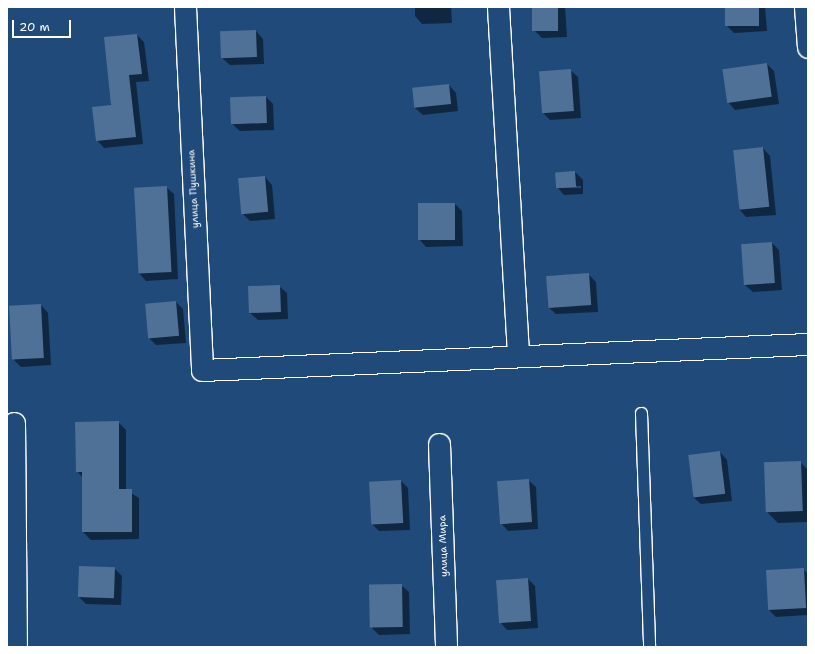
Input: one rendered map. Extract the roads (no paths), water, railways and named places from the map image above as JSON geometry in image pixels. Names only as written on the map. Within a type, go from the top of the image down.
[{"type":"street","name":"улица Пушкина","points":[[185,7],[202,370],[518,354]]},
{"type":"street","points":[[498,7],[518,354],[808,344]]},
{"type":"street","points":[[805,7],[808,46]]},
{"type":"street","points":[[14,423],[16,647]]},
{"type":"street","name":"улица Мира","points":[[439,444],[446,647]]},
{"type":"lane","points":[[640,413],[649,647]]}]
